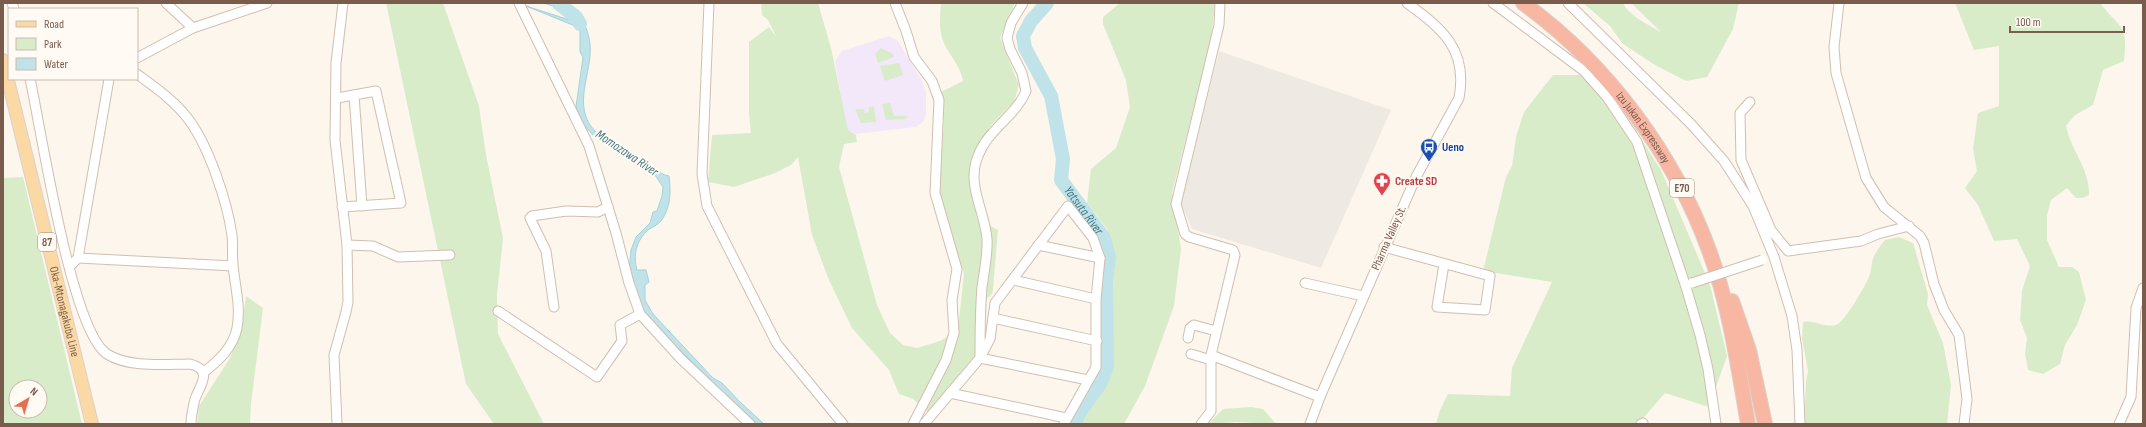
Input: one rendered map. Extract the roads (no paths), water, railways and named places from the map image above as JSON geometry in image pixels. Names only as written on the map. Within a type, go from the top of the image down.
[{"type":"highway","name":"Izu Jukan Expressway","points":[[1523,3],[1563,36],[1618,92],[1642,125],[1681,186],[1699,224],[1720,286],[1736,354],[1748,424]]},
{"type":"highway","name":"Izu Jukan Expressway","points":[[1530,3],[1595,61],[1621,90],[1647,124],[1688,190],[1703,221],[1726,284],[1742,354],[1754,424]]},
{"type":"highway","points":[[1726,284],[1749,350],[1765,424]]},
{"type":"main road","name":"Oka-Mtonagakubo Line","points":[[3,60],[92,424]]},
{"type":"street","points":[[166,3],[193,28]]},
{"type":"street","points":[[138,57],[193,28],[267,3]]},
{"type":"street","points":[[337,424],[334,354],[346,312],[347,245],[335,140],[337,98],[336,63],[343,3]]},
{"type":"street","points":[[519,3],[589,146],[629,283],[640,314],[681,359],[750,424]]},
{"type":"street","points":[[710,3],[702,174],[707,206],[777,344],[843,424]]},
{"type":"street","points":[[895,3],[914,57],[932,80],[938,100],[935,193],[957,269],[952,300],[954,333],[946,360],[913,424]]},
{"type":"street","points":[[980,358],[980,317],[987,238],[976,198],[974,174],[978,156],[988,139],[1016,108],[1026,91],[1022,73],[1010,49],[1007,38],[1011,23],[1023,3]]},
{"type":"street","points":[[1201,424],[1211,411],[1211,358],[1216,331],[1235,255],[1233,250],[1189,237],[1185,234],[1176,204],[1219,25],[1220,3]]},
{"type":"street","name":"Pharma Valley St.","points":[[1310,424],[1384,247],[1419,171],[1453,112],[1459,98],[1461,70],[1457,56],[1444,32],[1408,3]]},
{"type":"street","points":[[1493,3],[1584,71],[1611,104],[1637,142],[1689,285],[1708,369],[1716,424]]},
{"type":"street","points":[[1568,3],[1691,124],[1724,161],[1767,232],[1788,251],[1795,252],[1861,241],[1878,234],[1909,226]]},
{"type":"street","points":[[1839,3],[1834,47],[1836,73],[1866,178],[1884,207],[1909,226],[1920,236],[1924,243],[1934,284],[1944,310],[1959,335],[1967,399],[1964,424]]},
{"type":"street","points":[[138,75],[176,103],[200,138],[227,204],[232,237],[233,266],[239,300],[237,329],[229,348],[218,361],[203,373]]},
{"type":"street","points":[[30,80],[53,200],[70,266],[92,336],[106,353],[115,358],[128,362],[190,364],[197,366],[203,373],[203,382],[196,398],[191,424]]},
{"type":"street","points":[[70,266],[78,258],[109,80]]},
{"type":"street","points":[[337,98],[376,91],[401,203],[342,207]]},
{"type":"street","points":[[354,95],[362,206]]},
{"type":"street","points":[[1750,102],[1740,113],[1741,160],[1767,232],[1792,316],[1797,350],[1800,424]]},
{"type":"street","points":[[924,424],[950,393],[980,358],[990,339],[995,303],[1068,206],[1093,238],[1100,258],[1096,299],[1098,341],[1096,367],[1065,421],[950,393]]},
{"type":"street","points":[[554,307],[546,251],[530,218],[532,216],[566,211],[598,212],[608,207]]},
{"type":"street","points":[[347,245],[373,246],[398,258],[450,255]]},
{"type":"street","points":[[1038,245],[1100,258]]},
{"type":"street","points":[[1384,247],[1490,276],[1485,310],[1436,307],[1444,264]]},
{"type":"street","points":[[1689,285],[1774,257]]},
{"type":"street","points":[[78,258],[233,266]]},
{"type":"street","points":[[1013,280],[1096,299]]},
{"type":"street","points":[[1305,283],[1363,296]]},
{"type":"street","points":[[2119,424],[2131,397],[2136,308],[2143,288]]},
{"type":"street","points":[[498,311],[597,377],[622,341],[620,325],[640,314]]},
{"type":"street","points":[[993,318],[1098,341]]},
{"type":"street","points":[[1188,338],[1190,328],[1194,325],[1216,331]]},
{"type":"street","points":[[1191,354],[1211,358],[1320,397]]},
{"type":"street","points":[[980,358],[1088,380]]},
{"type":"water","points":[[543,3],[554,3],[567,11],[578,10],[586,27],[590,44],[590,55],[583,101],[588,122],[596,132],[613,144],[633,153],[659,172],[669,176],[670,194],[667,210],[660,222],[644,234],[636,248],[635,259],[637,270],[646,270],[649,282],[645,285],[645,300],[653,314],[713,378],[722,383],[764,424],[753,423],[642,310],[629,271],[631,250],[636,237],[650,223],[653,212],[657,211],[662,196],[663,187],[653,172],[641,162],[593,135],[584,125],[576,107],[583,57],[580,52],[580,28],[526,6],[573,21],[557,7]]},
{"type":"waterway","name":"Momozawa River","points":[[558,3],[576,17],[580,24]]},
{"type":"waterway","name":"Yatsuta River","points":[[1047,3],[1031,21],[1023,36],[1025,48],[1051,96],[1063,159],[1061,180],[1104,238],[1109,257],[1106,281],[1107,367],[1100,384],[1080,412],[1074,424]]},
{"type":"place","name":"Ueno","points":[[1429,162]]},
{"type":"place","name":"Create SD","points":[[1382,196]]}]
